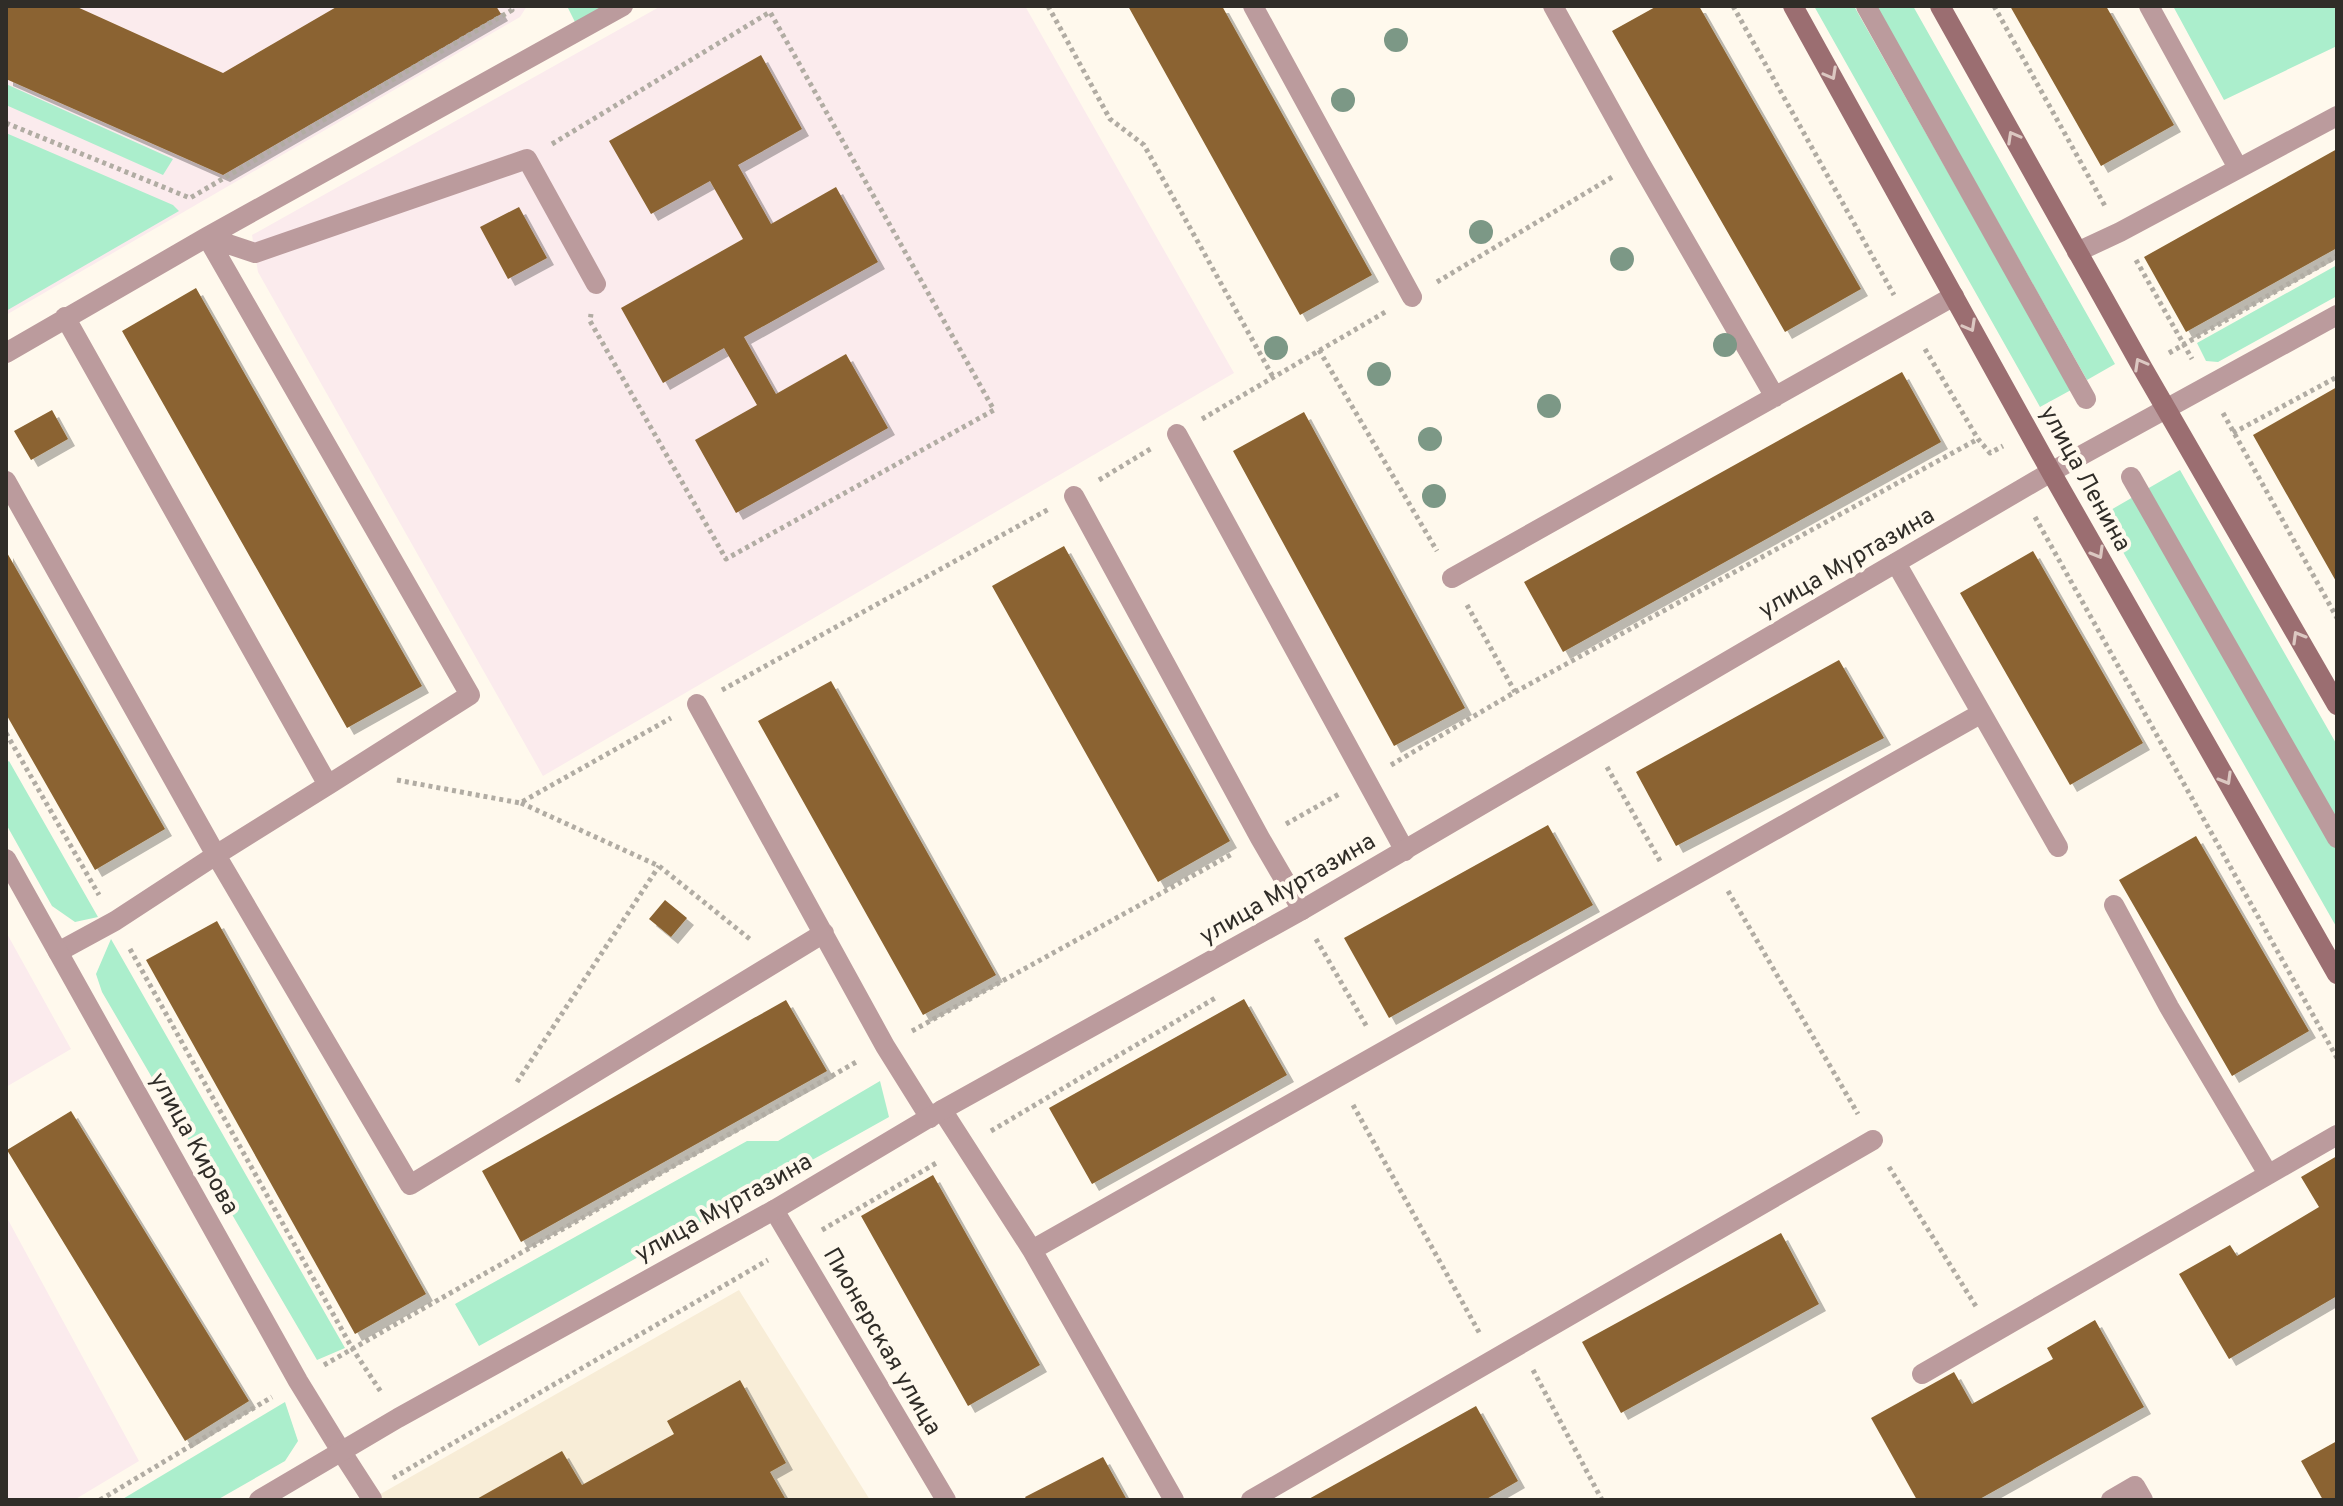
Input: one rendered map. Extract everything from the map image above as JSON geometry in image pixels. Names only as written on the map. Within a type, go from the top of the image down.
[{"type":"main road","name":"улица Ленина","points":[[1793,6],[2051,472],[2337,974]]},
{"type":"main road","points":[[1940,6],[2337,705]]},
{"type":"street","points":[[6,353],[207,237],[623,6]]},
{"type":"street","points":[[1253,6],[1412,297]]},
{"type":"street","points":[[1553,6],[1775,397]]},
{"type":"street","points":[[1866,6],[2086,399]]},
{"type":"street","points":[[2149,6],[2238,168]]},
{"type":"street","points":[[2077,252],[2337,116]]},
{"type":"street","points":[[207,237],[255,253],[527,159],[596,284]]},
{"type":"street","points":[[58,952],[115,921],[470,695],[207,237]]},
{"type":"street","points":[[1452,578],[1954,296]]},
{"type":"street","name":"улица Муртазина","points":[[259,1500],[398,1418],[774,1210],[936,1114],[1405,851],[2051,472],[2337,315]]},
{"type":"street","points":[[65,317],[328,785]]},
{"type":"street","points":[[1177,434],[1405,851]]},
{"type":"street","points":[[2131,477],[2337,838]]},
{"type":"street","points":[[6,481],[216,855],[410,1185],[824,933]]},
{"type":"street","points":[[1074,496],[1302,910]]},
{"type":"street","points":[[1896,563],[2058,847]]},
{"type":"street","points":[[697,704],[885,1046],[1032,1250],[1174,1500]]},
{"type":"street","points":[[1032,1250],[1980,714]]},
{"type":"street","name":"улица Кирова","points":[[6,859],[170,1161],[298,1381],[372,1499]]},
{"type":"street","points":[[2114,905],[2169,1007],[2268,1174]]},
{"type":"street","points":[[1922,1374],[2337,1135]]},
{"type":"street","points":[[1251,1500],[1873,1140]]},
{"type":"street","name":"Пионерская улица","points":[[774,1210],[946,1500]]},
{"type":"street","points":[[2111,1500],[2135,1486],[2143,1500]]},
{"type":"path","points":[[6,123],[190,198],[512,10],[510,6]]},
{"type":"path","points":[[1048,6],[1110,119],[1144,145],[1273,377]]},
{"type":"path","points":[[100,1500],[352,1348],[885,1046],[1365,780],[1515,692],[1978,439],[1908,321],[1733,6]]},
{"type":"path","points":[[1994,6],[2337,618]]},
{"type":"path","points":[[527,159],[770,12],[994,410],[726,559],[590,321],[596,284]]},
{"type":"path","points":[[520,803],[1074,496],[1639,161]]},
{"type":"path","points":[[2184,345],[2337,256]]},
{"type":"path","points":[[1319,350],[1515,692]]},
{"type":"path","points":[[2233,433],[2337,377]]},
{"type":"path","points":[[2034,515],[2337,1058]]},
{"type":"path","points":[[6,733],[115,921],[352,1348],[422,1461]]},
{"type":"path","points":[[1607,767],[1674,886]]},
{"type":"path","points":[[350,771],[520,803],[659,866],[777,962]]},
{"type":"path","points":[[1713,865],[1873,1140],[1992,1332]]},
{"type":"path","points":[[510,1092],[659,866]]},
{"type":"path","points":[[1316,939],[1382,1052]]},
{"type":"path","points":[[1337,1077],[1494,1359]]},
{"type":"path","points":[[1520,1344],[1602,1500]]},
{"type":"shaded area","points":[[6,6],[527,6],[520,17],[6,315]]},
{"type":"shaded area","points":[[661,6],[1025,6],[1234,373],[543,776],[258,272],[252,235]]},
{"type":"shaded area","points":[[6,932],[71,1049],[6,1087]]},
{"type":"shaded area","points":[[6,1216],[139,1461],[74,1500],[6,1500]]},
{"type":"shaded area","points":[[739,1290],[870,1500],[370,1500]]},
{"type":"green space","points":[[567,6],[608,6],[576,24]]},
{"type":"green space","points":[[1814,6],[1854,6],[2071,390],[2040,407]]},
{"type":"green space","points":[[1876,6],[1913,6],[2115,364],[2087,380]]},
{"type":"green space","points":[[2173,6],[2337,6],[2337,46],[2224,100]]},
{"type":"green space","points":[[6,84],[173,159],[163,175],[6,105]]},
{"type":"green space","points":[[6,133],[173,205],[179,211],[6,311]]},
{"type":"green space","points":[[2337,265],[2337,296],[2218,362],[2206,361],[2197,343]]},
{"type":"green space","points":[[2180,470],[2337,745],[2337,928],[2102,515]]},
{"type":"green space","points":[[9,761],[98,917],[75,922],[52,906],[6,824],[6,763]]},
{"type":"green space","points":[[111,939],[345,1348],[317,1360],[102,992],[96,974]]},
{"type":"green space","points":[[880,1081],[889,1117],[479,1346],[455,1304],[747,1141],[778,1141]]},
{"type":"green space","points":[[285,1402],[298,1441],[285,1461],[217,1500],[121,1500]]},
{"type":"building","points":[[6,6],[75,6],[223,73],[338,6],[496,6],[501,14],[223,175],[6,79]]},
{"type":"building","points":[[1128,6],[1222,6],[1372,275],[1300,315]]},
{"type":"building","points":[[1657,6],[1699,6],[1861,289],[1785,332],[1612,31]]},
{"type":"building","points":[[2010,6],[2106,6],[2174,125],[2101,166]]},
{"type":"building","points":[[761,55],[802,129],[738,165],[771,224],[836,187],[878,262],[744,337],[776,394],[846,354],[888,428],[736,513],[695,440],[757,405],[724,348],[663,383],[621,308],[743,239],[710,181],[651,214],[609,141]]},
{"type":"building","points":[[2337,149],[2337,248],[2186,332],[2144,257]]},
{"type":"building","points":[[519,207],[547,258],[508,279],[480,227]]},
{"type":"building","points":[[196,288],[422,686],[347,728],[122,331]]},
{"type":"building","points":[[1902,372],[1941,442],[1563,652],[1524,582]]},
{"type":"building","points":[[2337,387],[2337,583],[2253,435]]},
{"type":"building","points":[[52,410],[68,439],[31,460],[14,431]]},
{"type":"building","points":[[1304,412],[1465,708],[1394,746],[1233,451]]},
{"type":"building","points":[[1064,546],[1230,841],[1158,882],[992,586]]},
{"type":"building","points":[[6,551],[165,829],[95,870],[6,714]]},
{"type":"building","points":[[2033,551],[2143,743],[2070,785],[1960,593]]},
{"type":"building","points":[[1839,660],[1884,738],[1676,846],[1636,772]]},
{"type":"building","points":[[831,681],[996,975],[923,1015],[758,721]]},
{"type":"building","points":[[1548,825],[1593,905],[1389,1018],[1344,938]]},
{"type":"building","points":[[2196,836],[2309,1031],[2232,1076],[2119,880]]},
{"type":"building","points":[[665,900],[687,918],[671,937],[649,919]]},
{"type":"building","points":[[217,921],[426,1294],[355,1334],[146,960]]},
{"type":"building","points":[[1244,999],[1287,1075],[1092,1184],[1049,1108]]},
{"type":"building","points":[[786,1000],[827,1071],[521,1242],[482,1171]]},
{"type":"building","points":[[71,1111],[249,1401],[185,1441],[7,1150]]},
{"type":"building","points":[[2337,1156],[2337,1296],[2229,1359],[2179,1274],[2230,1245],[2237,1256],[2319,1207],[2301,1177]]},
{"type":"building","points":[[933,1175],[1040,1365],[968,1406],[861,1216]]},
{"type":"building","points":[[1781,1233],[1819,1304],[1621,1413],[1582,1342]]},
{"type":"building","points":[[2095,1320],[2144,1407],[1978,1500],[1917,1500],[1871,1418],[1954,1372],[1972,1404],[2053,1359],[2047,1348]]},
{"type":"building","points":[[740,1380],[786,1463],[770,1472],[786,1500],[475,1500],[562,1451],[582,1485],[674,1434],[667,1421]]},
{"type":"building","points":[[1476,1406],[1518,1481],[1485,1500],[1307,1500]]},
{"type":"building","points":[[2337,1441],[2337,1500],[2323,1500],[2301,1461]]},
{"type":"building","points":[[1103,1457],[1127,1500],[1027,1500],[1025,1497]]}]
